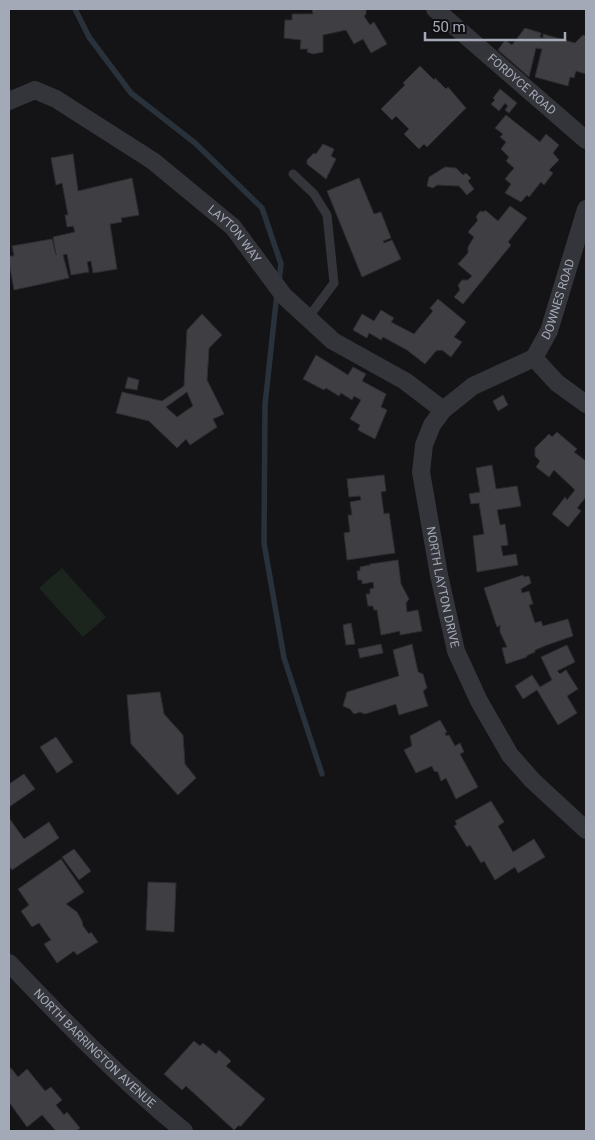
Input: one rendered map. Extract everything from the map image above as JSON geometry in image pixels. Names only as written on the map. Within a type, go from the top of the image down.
[{"type":"street","name":"FORDYCE ROAD","points":[[435,9],[586,140]]},
{"type":"street","name":"LAYTON WAY","points":[[9,101],[35,90],[56,99],[153,160],[233,227],[284,296],[333,341],[406,381],[443,410]]},
{"type":"street","name":"DOWNES ROAD","points":[[534,358],[549,331],[586,209]]},
{"type":"street","points":[[534,358],[557,383],[586,404]]},
{"type":"street","name":"NORTH LAYTON DRIVE","points":[[534,358],[473,386],[443,410],[432,425],[424,444],[422,472],[439,575],[456,651],[479,701],[510,754],[532,780],[586,830]]},
{"type":"street","name":"NORTH BARRINGTON AVENUE","points":[[9,963],[78,1035],[146,1101],[184,1131]]},
{"type":"lane","points":[[293,174],[314,194],[327,215],[334,283],[308,318]]},
{"type":"shaded area","points":[[62,568],[106,617],[83,637],[39,588]]},
{"type":"building","points":[[312,9],[366,9],[364,16],[370,25],[374,22],[387,44],[371,53],[363,39],[354,44],[346,30],[323,35],[323,52],[313,54],[307,52],[308,49],[300,49],[301,40],[284,38],[285,20],[292,20],[292,14],[313,14]]},
{"type":"building","points":[[525,28],[541,33],[540,37],[543,38],[543,34],[575,43],[583,35],[586,36],[586,74],[576,71],[574,78],[570,77],[568,86],[535,77],[542,49],[536,48],[529,77],[498,50],[505,40],[512,45]]},
{"type":"building","points":[[420,66],[446,89],[448,87],[466,108],[427,147],[424,144],[419,149],[404,134],[409,129],[396,116],[392,120],[381,109],[405,85],[403,83]]},
{"type":"building","points":[[500,89],[517,103],[509,113],[505,110],[508,106],[505,103],[499,111],[491,104]]},
{"type":"building","points":[[506,115],[540,142],[546,134],[559,145],[553,153],[559,160],[549,170],[553,173],[544,185],[541,182],[529,197],[527,195],[521,202],[505,193],[511,184],[505,179],[514,168],[506,161],[509,157],[501,149],[506,142],[500,137],[503,134],[495,128]]},
{"type":"building","points":[[323,144],[334,149],[331,156],[336,159],[326,179],[307,164],[307,160],[314,153],[316,154]]},
{"type":"building","points":[[73,154],[78,191],[132,178],[139,215],[121,218],[122,222],[110,224],[117,269],[93,273],[91,261],[87,262],[89,272],[71,275],[67,254],[63,255],[69,278],[14,290],[9,262],[9,256],[14,256],[12,246],[52,239],[56,255],[53,237],[75,232],[73,226],[67,227],[65,215],[68,215],[62,183],[56,185],[51,158]]},
{"type":"building","points":[[445,167],[456,168],[463,175],[466,173],[471,178],[468,181],[474,189],[467,195],[459,186],[437,185],[433,188],[427,186],[429,177]]},
{"type":"building","points":[[359,178],[374,214],[381,212],[391,238],[383,241],[384,243],[392,240],[401,259],[362,277],[327,191]]},
{"type":"building","points":[[510,206],[527,218],[508,242],[511,245],[463,304],[454,297],[460,290],[458,285],[462,280],[468,280],[472,276],[458,264],[468,253],[468,247],[474,237],[468,232],[478,220],[476,217],[480,211],[484,212],[485,210],[498,221]]},
{"type":"building","points":[[438,299],[466,322],[454,337],[462,342],[451,357],[442,350],[436,351],[425,364],[407,350],[383,337],[381,340],[369,333],[367,338],[353,330],[362,314],[374,321],[381,310],[394,318],[391,322],[414,334],[433,311],[430,308]]},
{"type":"building","points":[[202,314],[222,335],[209,348],[207,380],[224,414],[213,419],[217,427],[190,445],[186,439],[177,448],[149,421],[116,413],[122,392],[162,401],[184,386],[187,330]],"holes":[[[187,392],[193,406],[177,417],[166,407]]]},
{"type":"building","points":[[316,355],[348,375],[353,367],[366,374],[362,381],[386,394],[381,407],[387,410],[375,439],[358,430],[360,425],[350,419],[361,400],[354,396],[352,400],[341,393],[339,396],[326,388],[324,390],[303,379]]},
{"type":"building","points":[[128,377],[139,380],[137,390],[125,388]]},
{"type":"building","points":[[503,395],[508,405],[498,411],[493,401]]},
{"type":"building","points":[[557,432],[577,449],[574,452],[586,461],[586,497],[577,508],[581,511],[568,527],[552,514],[565,497],[567,500],[575,490],[554,470],[549,477],[536,467],[540,461],[535,456],[535,448],[549,434],[552,437]]},
{"type":"building","points":[[492,465],[496,489],[517,486],[521,506],[497,510],[500,525],[505,524],[508,545],[501,546],[503,556],[516,554],[518,565],[477,572],[473,536],[484,534],[479,503],[471,504],[469,494],[480,492],[476,468]]},
{"type":"building","points":[[384,475],[386,491],[381,492],[384,514],[389,513],[395,553],[347,560],[344,533],[350,532],[348,515],[352,515],[350,502],[361,500],[360,496],[349,497],[347,479]]},
{"type":"building","points":[[398,560],[401,584],[409,599],[406,603],[407,612],[418,610],[422,631],[400,635],[400,631],[381,635],[377,610],[374,610],[373,606],[368,606],[366,594],[370,594],[370,589],[374,588],[373,582],[362,584],[362,580],[358,580],[357,571],[360,571],[360,567],[370,564]]},
{"type":"building","points":[[523,575],[524,577],[529,576],[531,583],[521,589],[522,593],[529,591],[533,604],[529,605],[535,623],[541,621],[543,626],[568,619],[573,636],[535,650],[535,652],[527,657],[506,664],[502,648],[507,647],[500,632],[500,625],[497,627],[484,588]]},
{"type":"building","points":[[351,623],[355,644],[346,645],[343,625]]},
{"type":"building","points":[[381,644],[383,653],[360,658],[358,649]]},
{"type":"building","points":[[412,644],[418,672],[423,674],[427,688],[423,691],[428,706],[399,715],[396,704],[365,714],[360,712],[354,714],[350,709],[343,706],[347,692],[399,676],[393,650]]},
{"type":"building","points":[[567,645],[575,662],[557,671],[560,674],[566,670],[578,689],[567,696],[577,713],[558,725],[537,690],[523,699],[515,686],[532,675],[540,687],[552,680],[541,657]]},
{"type":"building","points":[[160,692],[164,714],[183,735],[185,764],[196,778],[178,795],[131,744],[127,695]]},
{"type":"building","points":[[440,720],[447,732],[445,733],[446,736],[449,735],[455,746],[460,743],[464,752],[460,754],[478,787],[456,799],[446,778],[441,781],[438,772],[434,771],[432,766],[416,773],[404,750],[412,746],[410,736]]},
{"type":"building","points":[[56,737],[73,762],[57,773],[40,747]]},
{"type":"building","points":[[24,774],[35,789],[9,807],[9,784]]},
{"type":"building","points":[[491,801],[504,822],[498,826],[513,852],[534,839],[545,857],[518,873],[515,867],[495,880],[484,861],[481,863],[470,845],[467,847],[454,826],[457,824],[455,821]]},
{"type":"building","points":[[9,818],[24,839],[49,822],[59,838],[12,870],[9,866]]},
{"type":"building","points":[[74,849],[91,871],[79,880],[62,857]]},
{"type":"building","points":[[61,859],[84,892],[66,904],[77,912],[83,926],[89,934],[91,932],[98,942],[77,955],[74,951],[57,963],[44,944],[51,940],[39,923],[32,927],[21,911],[29,905],[18,889]]},
{"type":"building","points":[[148,882],[176,883],[174,932],[146,930]]},
{"type":"building","points":[[194,1041],[200,1046],[203,1043],[216,1054],[219,1050],[231,1061],[226,1066],[265,1099],[240,1127],[239,1125],[234,1130],[186,1086],[182,1090],[164,1074]]},
{"type":"building","points":[[11,1068],[18,1077],[27,1069],[45,1091],[51,1087],[62,1100],[56,1105],[64,1115],[67,1112],[80,1128],[76,1131],[56,1131],[42,1115],[27,1127],[9,1102],[9,1070]]},
{"type":"waterway","points":[[75,9],[89,37],[131,93],[195,143],[262,208],[281,264],[279,282]]},
{"type":"waterway","points":[[277,293],[265,405],[264,543],[284,658],[322,774]]}]
